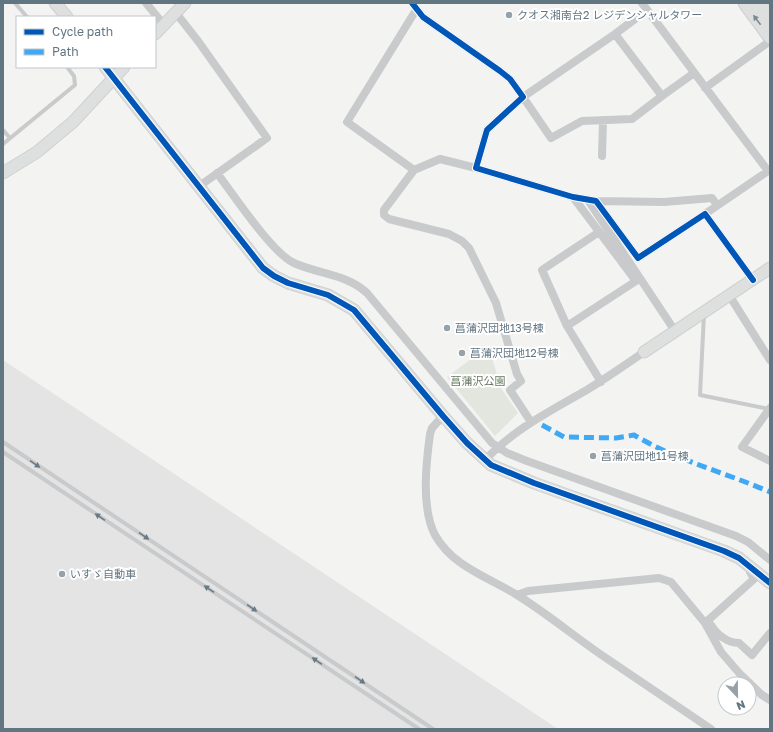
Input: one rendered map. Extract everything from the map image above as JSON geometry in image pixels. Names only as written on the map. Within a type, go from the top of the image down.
[{"type":"main road","points":[[745,3],[770,37]]},
{"type":"main road","points":[[759,3],[770,18]]},
{"type":"street","points":[[55,3],[66,16]]},
{"type":"street","points":[[146,3],[164,25]]},
{"type":"street","points":[[156,33],[185,3]]},
{"type":"street","points":[[592,200],[638,258],[768,172],[642,3]]},
{"type":"street","points":[[414,170],[347,122],[414,6],[423,17],[510,79],[551,138],[582,121],[632,119],[694,73]]},
{"type":"street","points":[[476,168],[487,130],[523,97],[615,34],[647,10]]},
{"type":"street","points":[[176,13],[198,41],[267,138],[198,187]]},
{"type":"street","points":[[615,34],[662,96]]},
{"type":"street","points":[[706,88],[770,41]]},
{"type":"street","points":[[106,68],[263,268],[274,276],[288,283],[328,295],[354,310],[443,416],[485,460],[501,471],[739,558],[770,583]]},
{"type":"street","points":[[3,173],[36,152],[73,122],[123,68]]},
{"type":"street","points":[[602,120],[602,156]]},
{"type":"street","points":[[531,422],[510,390],[521,381],[517,374],[496,303],[469,248],[462,241],[449,234],[389,219],[384,215],[384,210],[414,170],[440,159],[476,168],[573,197],[592,200],[664,202],[712,198],[717,205]]},
{"type":"street","points":[[217,173],[248,216],[284,256],[293,262],[351,281],[367,293],[468,416],[497,447],[527,461],[736,536],[748,542],[770,560]]},
{"type":"street","points":[[566,326],[636,281],[573,197]]},
{"type":"street","points":[[592,200],[675,331]]},
{"type":"street","points":[[705,214],[753,280]]},
{"type":"street","points":[[599,232],[542,270],[566,326],[601,382]]},
{"type":"street","points":[[485,460],[497,447],[531,422],[601,382],[770,268]]},
{"type":"street","points":[[729,295],[767,350],[770,360]]},
{"type":"street","points":[[770,409],[742,447],[770,461]]},
{"type":"street","points":[[443,416],[432,428],[429,442],[427,508],[435,534],[452,556],[465,567],[517,595],[606,658],[712,729]]},
{"type":"street","points":[[707,621],[754,579],[750,572],[752,568]]},
{"type":"street","points":[[517,595],[528,591],[659,578],[671,582],[707,621],[715,632],[732,643],[740,643],[752,655],[770,633]]},
{"type":"street","points":[[707,621],[721,652],[740,674],[762,695],[770,700]]},
{"type":"lane","points":[[15,3],[26,16]]},
{"type":"lane","points":[[3,144],[75,85],[74,76],[68,68]]},
{"type":"lane","points":[[3,130],[10,138]]},
{"type":"lane","points":[[704,312],[700,394],[770,409]]},
{"type":"lane","points":[[3,442],[433,729]]},
{"type":"lane","points":[[3,452],[419,729]]},
{"type":"shaded area","points":[[3,360],[558,729],[3,729]]},
{"type":"green space","name":"菖蒲沢公園","points":[[488,346],[502,390],[518,413],[495,436],[447,377]]},
{"type":"marked path","points":[[542,425],[564,437],[616,438],[634,435],[667,452],[770,492]]},
{"type":"cycle path","points":[[412,3],[423,17],[510,79],[523,97],[487,130],[476,168],[573,197],[596,201],[638,258],[705,214],[753,280]]},
{"type":"cycle path","points":[[106,68],[263,268],[274,276],[288,283],[328,295],[354,310],[443,416],[467,443],[491,465],[534,483],[724,551],[739,558],[770,583]]},
{"type":"place","name":"クオス湘南台2 レジデンシャルタワー","points":[[509,15]]},
{"type":"place","name":"菖蒲沢団地13号棟","points":[[447,328]]},
{"type":"place","name":"菖蒲沢団地12号棟","points":[[462,353]]},
{"type":"place","name":"菖蒲沢団地11号棟","points":[[593,456]]},
{"type":"place","name":"いすゞ自動車","points":[[62,574]]}]
